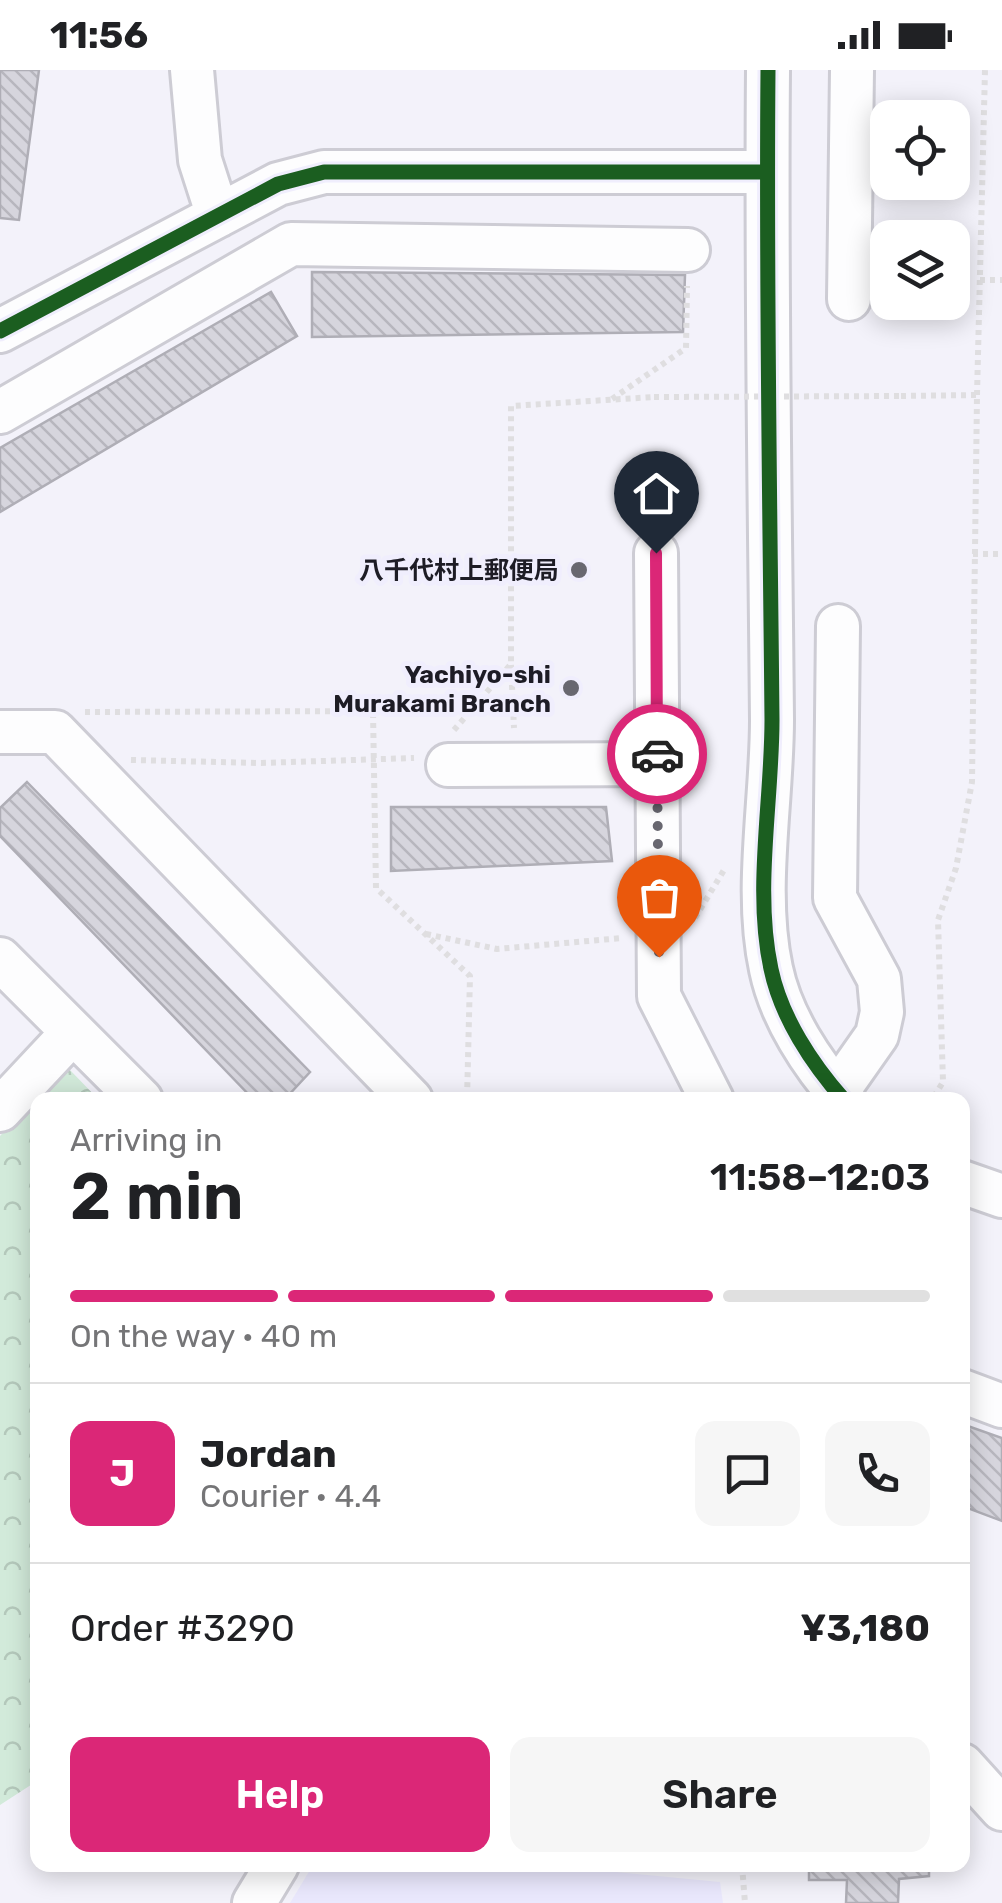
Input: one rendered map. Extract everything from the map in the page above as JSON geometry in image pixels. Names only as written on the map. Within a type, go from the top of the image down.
[{"type":"street","points":[[192,70],[200,160],[218,216]]},
{"type":"street","points":[[768,70],[772,762],[764,921],[772,972],[787,1014],[812,1060],[837,1092]]},
{"type":"street","points":[[849,299],[852,70]]},
{"type":"street","points":[[0,331],[278,184],[324,172],[767,172]]},
{"type":"street","points":[[0,412],[291,244],[688,250]]},
{"type":"street","points":[[656,553],[659,996],[708,1092]]},
{"type":"street","points":[[838,626],[835,898],[878,979],[882,1012],[877,1034],[842,1092]]},
{"type":"street","points":[[0,732],[68,746],[403,1092]]},
{"type":"street","points":[[440,756],[515,765],[657,764]]},
{"type":"street","points":[[0,959],[132,1092]]},
{"type":"street","points":[[0,1110],[73,1032]]},
{"type":"street","points":[[970,1185],[1002,1196]]},
{"type":"street","points":[[970,1394],[1002,1406]]},
{"type":"street","points":[[970,1774],[1002,1809]]},
{"type":"street","points":[[254,1903],[273,1872]]},
{"type":"path","points":[[937,1092],[943,1082],[938,920],[956,868],[972,782],[973,554],[986,70]]},
{"type":"path","points":[[610,400],[686,348],[688,250]]},
{"type":"path","points":[[980,280],[1002,280]]},
{"type":"path","points":[[515,765],[511,406],[654,398],[977,395]]},
{"type":"path","points":[[973,554],[1002,554]]},
{"type":"path","points":[[467,1092],[470,976],[376,888],[373,759],[373,710],[84,712],[68,746],[261,763],[373,759],[440,756],[511,664]]},
{"type":"path","points":[[425,934],[497,949],[659,935]]},
{"type":"path","points":[[743,1872],[745,1903]]},
{"type":"shaded area","points":[[309,1872],[616,1872],[720,1882],[723,1903],[290,1903]]},
{"type":"green space","points":[[59,1070],[70,1070],[91,1092],[39,1092]]},
{"type":"green space","points":[[30,1102],[30,1786],[0,1805],[0,1136]]},
{"type":"building","points":[[0,70],[39,70],[19,220],[0,218]]},
{"type":"building","points":[[312,272],[685,275],[683,332],[312,337]]},
{"type":"building","points":[[271,292],[297,336],[0,512],[0,448]]},
{"type":"building","points":[[27,782],[310,1072],[291,1092],[246,1092],[0,836],[0,808]]},
{"type":"building","points":[[391,807],[606,807],[612,861],[391,871]]},
{"type":"building","points":[[970,1427],[1002,1438],[1002,1521],[970,1509]]},
{"type":"building","points":[[809,1872],[929,1872],[929,1876],[899,1879],[898,1903],[846,1903],[847,1880],[809,1880]]},
{"type":"cycle path","points":[[768,70],[772,720],[764,877],[766,939],[782,1005],[809,1055],[838,1092]]},
{"type":"cycle path","points":[[0,331],[278,184],[324,172],[767,172]]},
{"type":"way so far","points":[[657,754],[659,957]]},
{"type":"place","name":"八千代村上郵便局","points":[[579,570]]},
{"type":"place","name":"Yachiyo-shi Murakami Branch","points":[[571,688]]},
{"type":"route","points":[[656,553],[657,754]]}]
